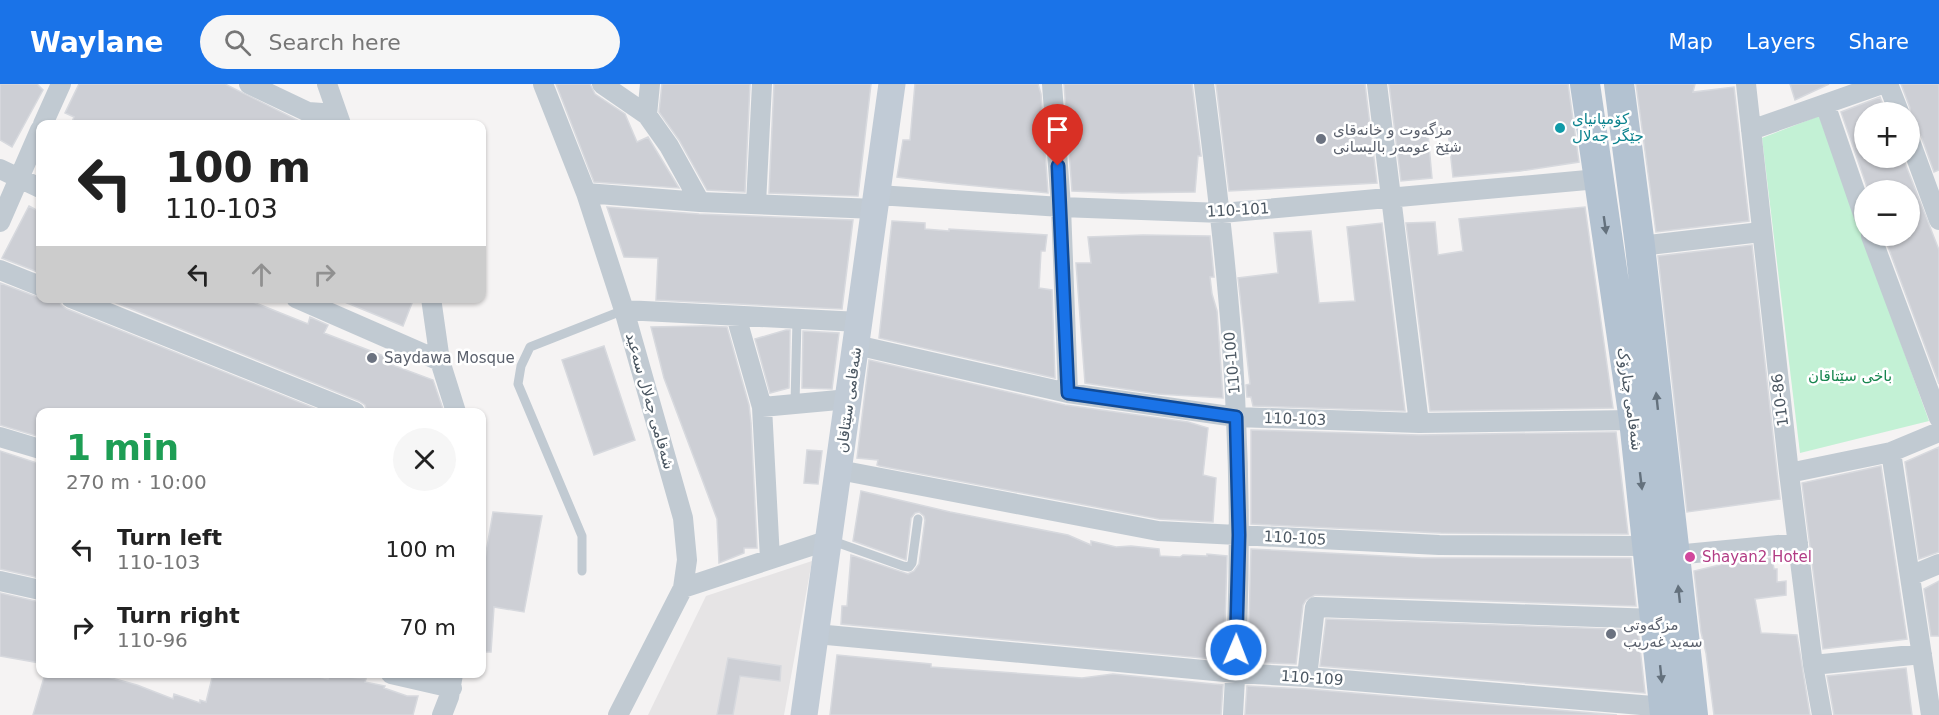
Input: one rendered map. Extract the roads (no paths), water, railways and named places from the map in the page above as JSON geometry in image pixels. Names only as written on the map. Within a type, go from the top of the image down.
[{"type":"main road","name":"شەقامی سێتاقان","points":[[804,715],[892,84]]},
{"type":"main road","name":"شەقامی چنارۆک","points":[[1585,84],[1634,420],[1662,550],[1693,715]]},
{"type":"main road","name":"شەقامی چنارۆک","points":[[1619,84],[1640,246],[1662,550],[1655,619],[1665,711]]},
{"type":"street","points":[[45,120],[61,84]]},
{"type":"street","points":[[249,84],[308,112],[338,119]]},
{"type":"street","points":[[327,84],[338,119]]},
{"type":"street","name":"شەقامی جەلال سەعید","points":[[543,84],[586,193],[624,310],[683,518],[687,560],[683,588],[618,715]]},
{"type":"street","points":[[602,84],[648,115],[669,146],[700,202]]},
{"type":"street","points":[[648,115],[650,84]]},
{"type":"street","points":[[756,204],[762,84]]},
{"type":"street","points":[[1052,84],[1061,207],[1068,393]]},
{"type":"street","name":"110-100","points":[[1204,84],[1220,213],[1236,417],[1239,535],[1233,715]]},
{"type":"street","points":[[1377,84],[1419,423]]},
{"type":"street","name":"110-86","points":[[1746,84],[1789,472],[1813,665],[1822,715]]},
{"type":"street","points":[[1751,130],[1882,84]]},
{"type":"street","points":[[1888,84],[1895,102]]},
{"type":"street","points":[[1825,104],[1854,188]]},
{"type":"street","points":[[0,222],[36,139]]},
{"type":"street","points":[[1920,159],[1933,182],[1939,220]]},
{"type":"street","points":[[0,169],[36,186]]},
{"type":"street","name":"110-101","points":[[586,193],[756,204],[877,202],[1220,213],[1598,179]]},
{"type":"street","points":[[1640,246],[1761,232]]},
{"type":"street","points":[[1875,246],[1939,418]]},
{"type":"street","points":[[0,270],[36,284]]},
{"type":"street","points":[[83,303],[344,408]]},
{"type":"street","points":[[307,303],[440,361]]},
{"type":"street","points":[[432,303],[440,361],[455,408]]},
{"type":"street","name":"110-103","points":[[624,310],[797,319],[858,333],[1068,393],[1236,417],[1419,423],[1634,420]]},
{"type":"street","points":[[736,316],[762,407],[770,559]]},
{"type":"street","points":[[762,407],[849,399]]},
{"type":"street","points":[[1789,472],[1891,452],[1939,432]]},
{"type":"street","points":[[0,438],[36,448]]},
{"type":"street","points":[[1891,452],[1930,715]]},
{"type":"street","name":"110-105","points":[[839,470],[1158,531],[1439,545],[1662,550],[1798,543]]},
{"type":"street","points":[[683,588],[829,540]]},
{"type":"street","points":[[1910,576],[1939,564]]},
{"type":"street","points":[[0,580],[36,589]]},
{"type":"street","points":[[1307,677],[1315,607],[1655,619]]},
{"type":"street","name":"110-109","points":[[816,634],[1236,674],[1307,677],[1665,711]]},
{"type":"street","points":[[1813,665],[1922,654]]},
{"type":"street","points":[[426,678],[452,681],[442,715]]},
{"type":"lane","points":[[582,571],[582,536],[518,384],[521,366],[531,347],[624,310]]},
{"type":"lane","points":[[795,404],[797,319]]},
{"type":"lane","points":[[829,540],[909,567],[912,563],[918,519]]},
{"type":"place","name":"کۆمپانیای جێگر جەلال","points":[[1560,128]]},
{"type":"place","name":"مزگەوت و خانەقای شێخ عومەر بالیسانی","points":[[1321,139]]},
{"type":"place","name":"Saydawa Mosque","points":[[372,358]]},
{"type":"place","name":"Shayan2 Hotel","points":[[1690,557]]},
{"type":"place","name":"مزگەوتی سەید غەریب","points":[[1611,634]]},
{"type":"park label","name":"باخی سێتاقان","points":[[1850,376]]}]
